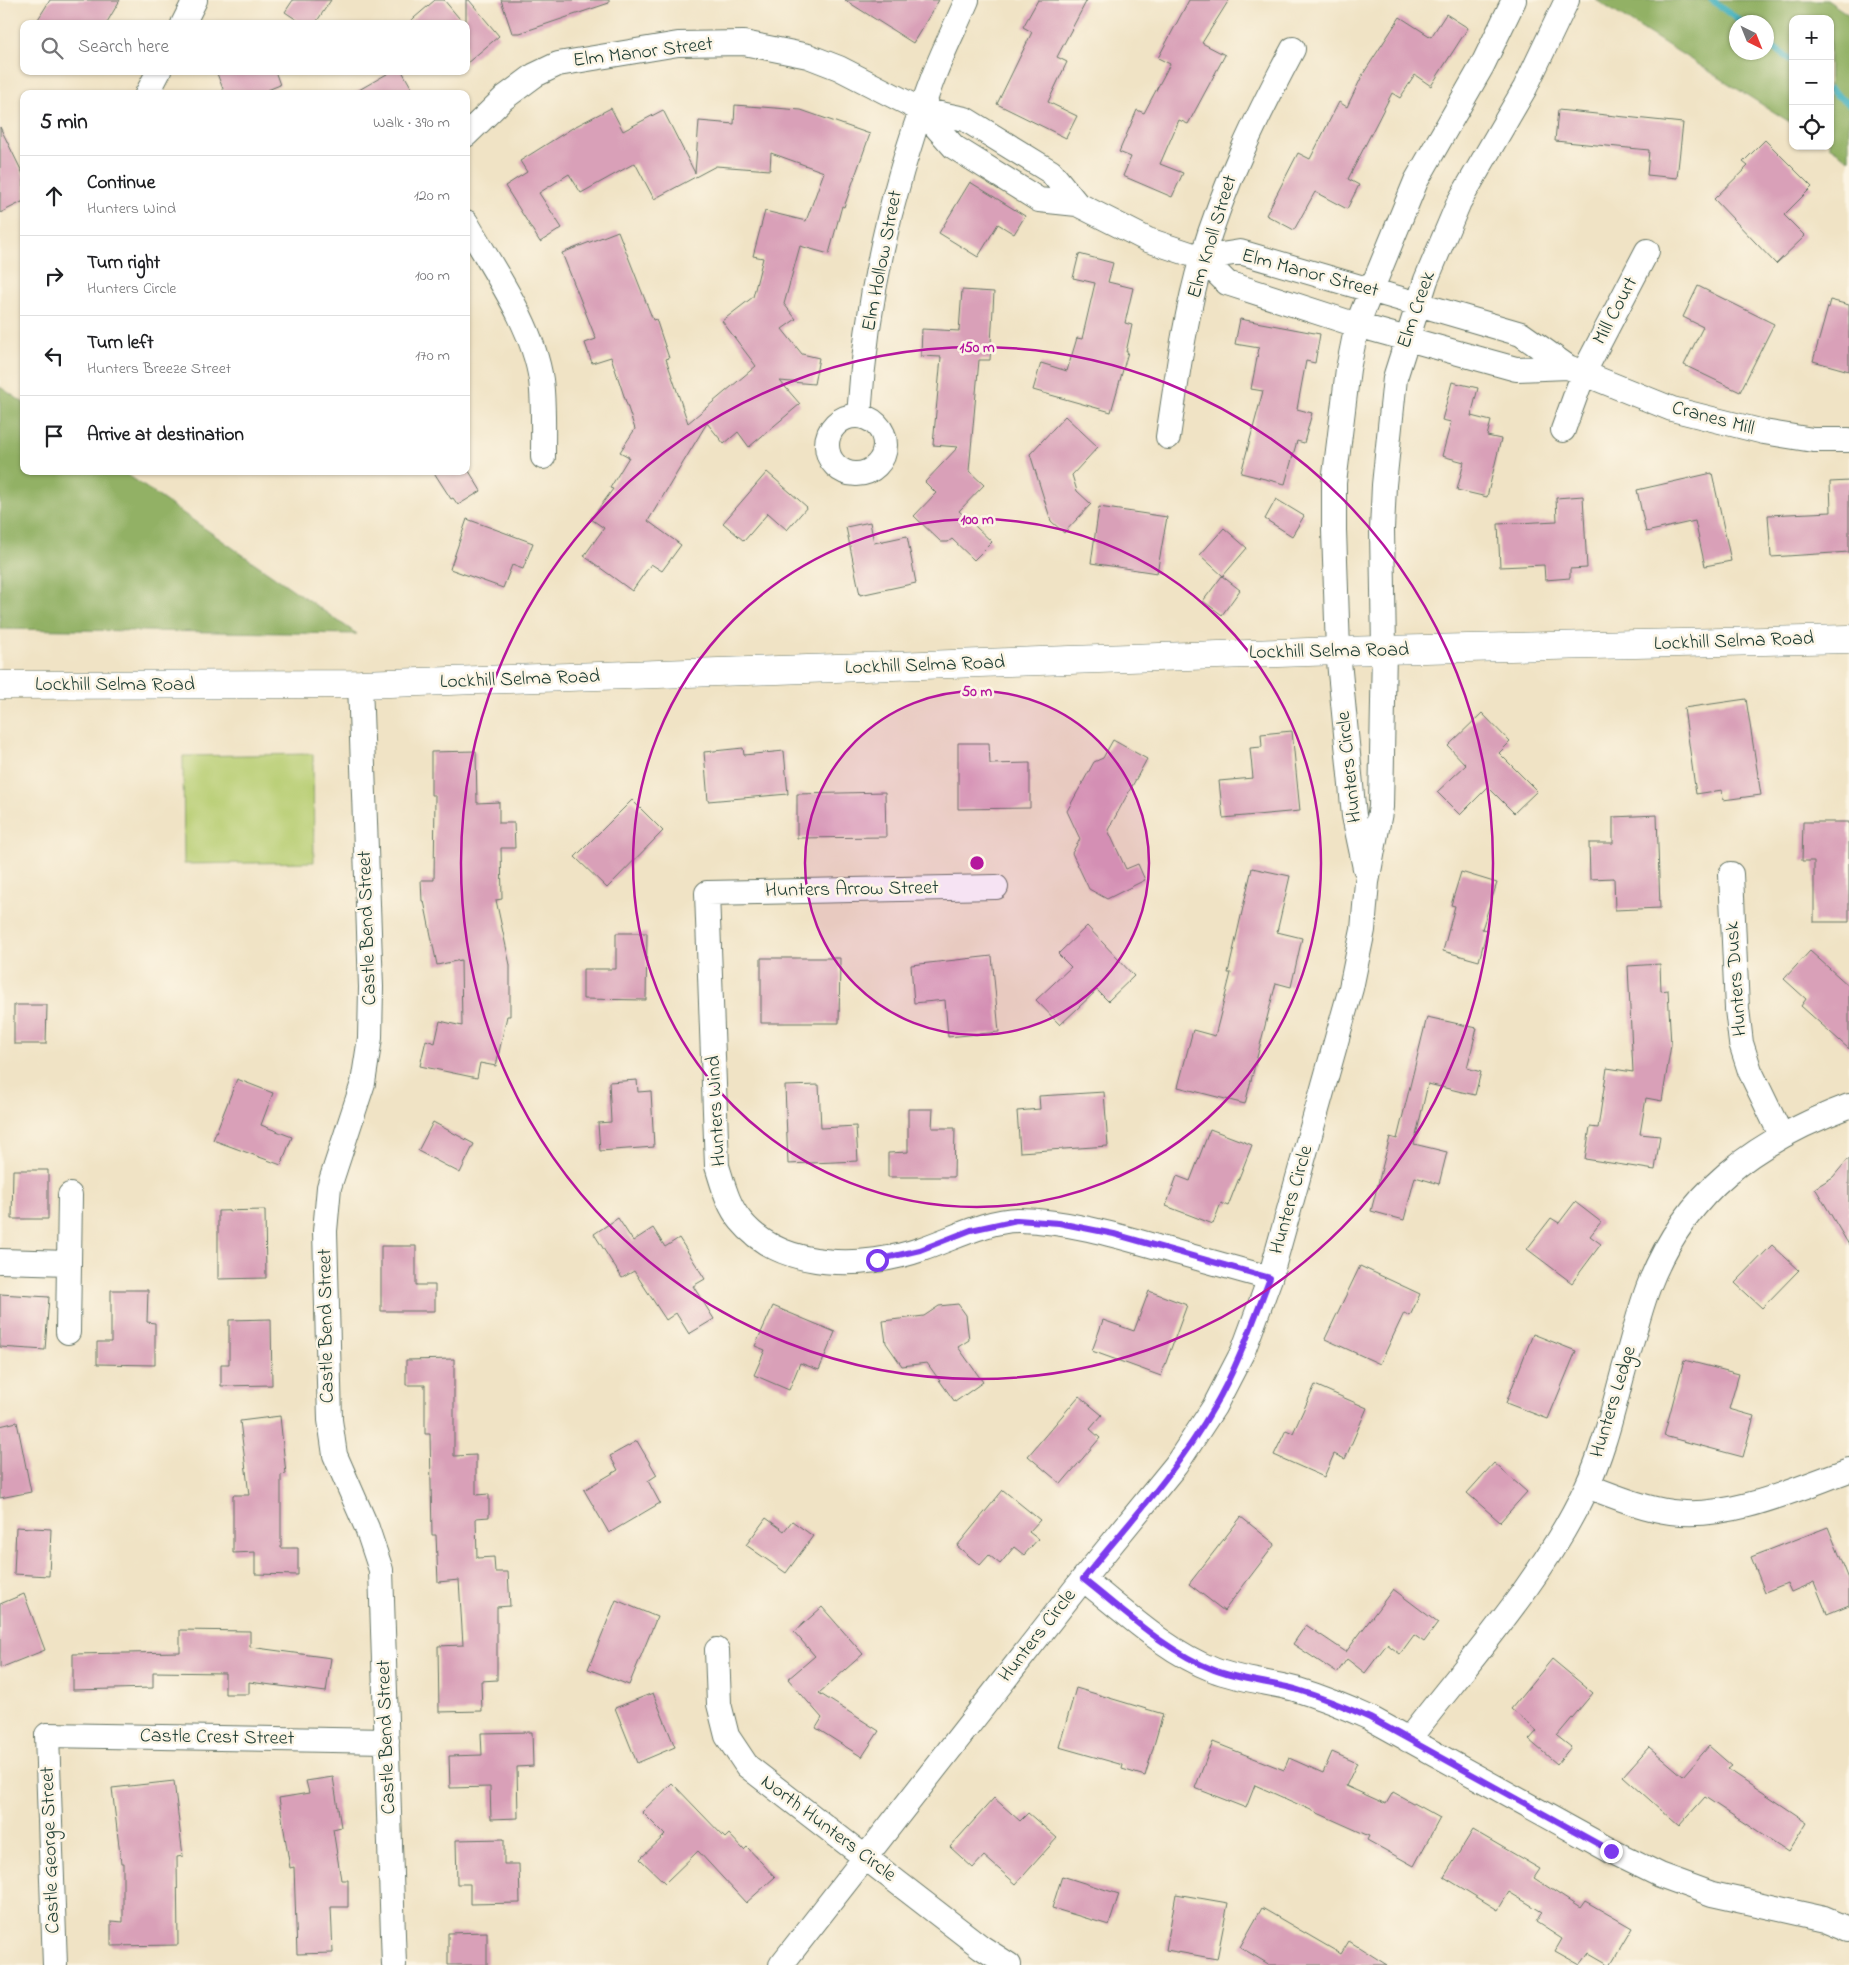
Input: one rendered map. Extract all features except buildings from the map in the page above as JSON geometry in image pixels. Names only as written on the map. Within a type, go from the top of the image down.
[{"type":"main road","name":"Lockhill Selma Road","points":[[0,686],[360,684],[1338,651],[1849,639]]},
{"type":"street","points":[[185,20],[196,0]]},
{"type":"street","name":"Elm Hollow Street","points":[[859,416],[862,371],[885,235],[903,165],[921,110],[967,0]]},
{"type":"street","points":[[1338,651],[1334,483],[1348,369],[1357,325],[1416,181],[1482,66],[1514,0]]},
{"type":"street","name":"Elm Creek","points":[[1384,650],[1382,530],[1384,485],[1395,378],[1418,302],[1459,202],[1525,88],[1567,0]]},
{"type":"street","name":"Elm Manor Street","points":[[470,131],[504,98],[535,75],[558,64],[695,43],[744,43],[808,56],[839,68],[921,110],[965,119],[1050,172],[1077,204],[1148,240],[1202,258],[1227,283],[1357,325]]},
{"type":"street","name":"Elm Knoll Street","points":[[1168,437],[1180,358],[1202,258],[1230,177],[1259,112],[1293,49]]},
{"type":"street","points":[[149,90],[157,75]]},
{"type":"street","points":[[470,229],[523,324],[534,349],[541,381],[544,457]]},
{"type":"street","name":"Mill Court","points":[[1576,370],[1647,251]]},
{"type":"street","name":"Elm Manor Street","points":[[1202,258],[1240,252],[1370,292],[1418,302]]},
{"type":"street","name":"Cranes Mill","points":[[1418,302],[1522,334],[1576,370],[1672,409],[1713,421],[1813,440],[1849,440]]},
{"type":"street","name":"Cranes Mill","points":[[1357,325],[1516,369],[1576,370]]},
{"type":"street","points":[[1563,430],[1576,370]]},
{"type":"street","name":"Hunters Circle","points":[[781,1965],[1083,1579],[1176,1465],[1214,1407],[1243,1351],[1270,1278],[1352,988],[1363,930],[1367,882],[1381,807],[1384,650]]},
{"type":"street","name":"Hunters Circle","points":[[1338,651],[1354,816],[1367,882]]},
{"type":"street","name":"Castle Bend Street","points":[[360,684],[371,987],[370,1038],[363,1084],[329,1187],[325,1231],[330,1420],[335,1455],[367,1528],[381,1570],[394,1965]]},
{"type":"street","name":"Hunters Dusk","points":[[1731,874],[1737,1008],[1741,1043],[1750,1071],[1781,1135]]},
{"type":"street","name":"Hunters Arrow Street","points":[[708,893],[996,887]]},
{"type":"street","name":"Hunters Wind","points":[[708,893],[717,1166],[730,1205],[741,1222],[774,1247],[788,1254],[832,1262],[877,1260],[920,1250],[971,1230],[1017,1220],[1059,1223],[1114,1234],[1270,1278]]},
{"type":"street","name":"Hunters Ledge","points":[[1408,1740],[1542,1566],[1567,1526],[1587,1486],[1600,1451],[1644,1303],[1662,1259],[1696,1206],[1717,1183],[1741,1162],[1781,1135],[1849,1106]]},
{"type":"street","points":[[68,1332],[70,1196]]},
{"type":"street","points":[[0,1261],[69,1263]]},
{"type":"street","points":[[1587,1486],[1628,1502],[1672,1512],[1714,1512],[1769,1498],[1849,1470]]},
{"type":"street","points":[[1083,1579],[1173,1648],[1192,1659],[1234,1676],[1294,1689],[1333,1702],[1370,1718],[1611,1851],[1660,1875],[1712,1894],[1825,1919],[1849,1929]]},
{"type":"street","name":"North Hunters Circle","points":[[717,1650],[719,1704],[728,1736],[747,1766],[981,1947],[1009,1965]]},
{"type":"street","name":"Castle Crest Street","points":[[47,1735],[387,1741]]},
{"type":"street","name":"Castle George Street","points":[[47,1735],[55,1965]]},
{"type":"green space","points":[[1596,0],[1827,0],[1849,15],[1849,159],[1834,149],[1834,15],[1789,15],[1789,121]]},
{"type":"green space","points":[[0,387],[20,400],[20,475],[128,475],[357,634],[0,629]]},
{"type":"green space","points":[[313,754],[314,862],[184,864],[183,756]]},
{"type":"waterway","points":[[1712,0],[1732,15]]},
{"type":"waterway","points":[[1774,48],[1790,60]]},
{"type":"waterway","points":[[1834,93],[1849,104]]},
{"type":"route","points":[[877,1260],[920,1250],[971,1230],[1017,1220],[1059,1223],[1114,1234],[1270,1278],[1243,1351],[1214,1407],[1176,1465],[1083,1579],[1173,1648],[1192,1659],[1234,1676],[1294,1689],[1333,1702],[1370,1718],[1611,1851]]}]
